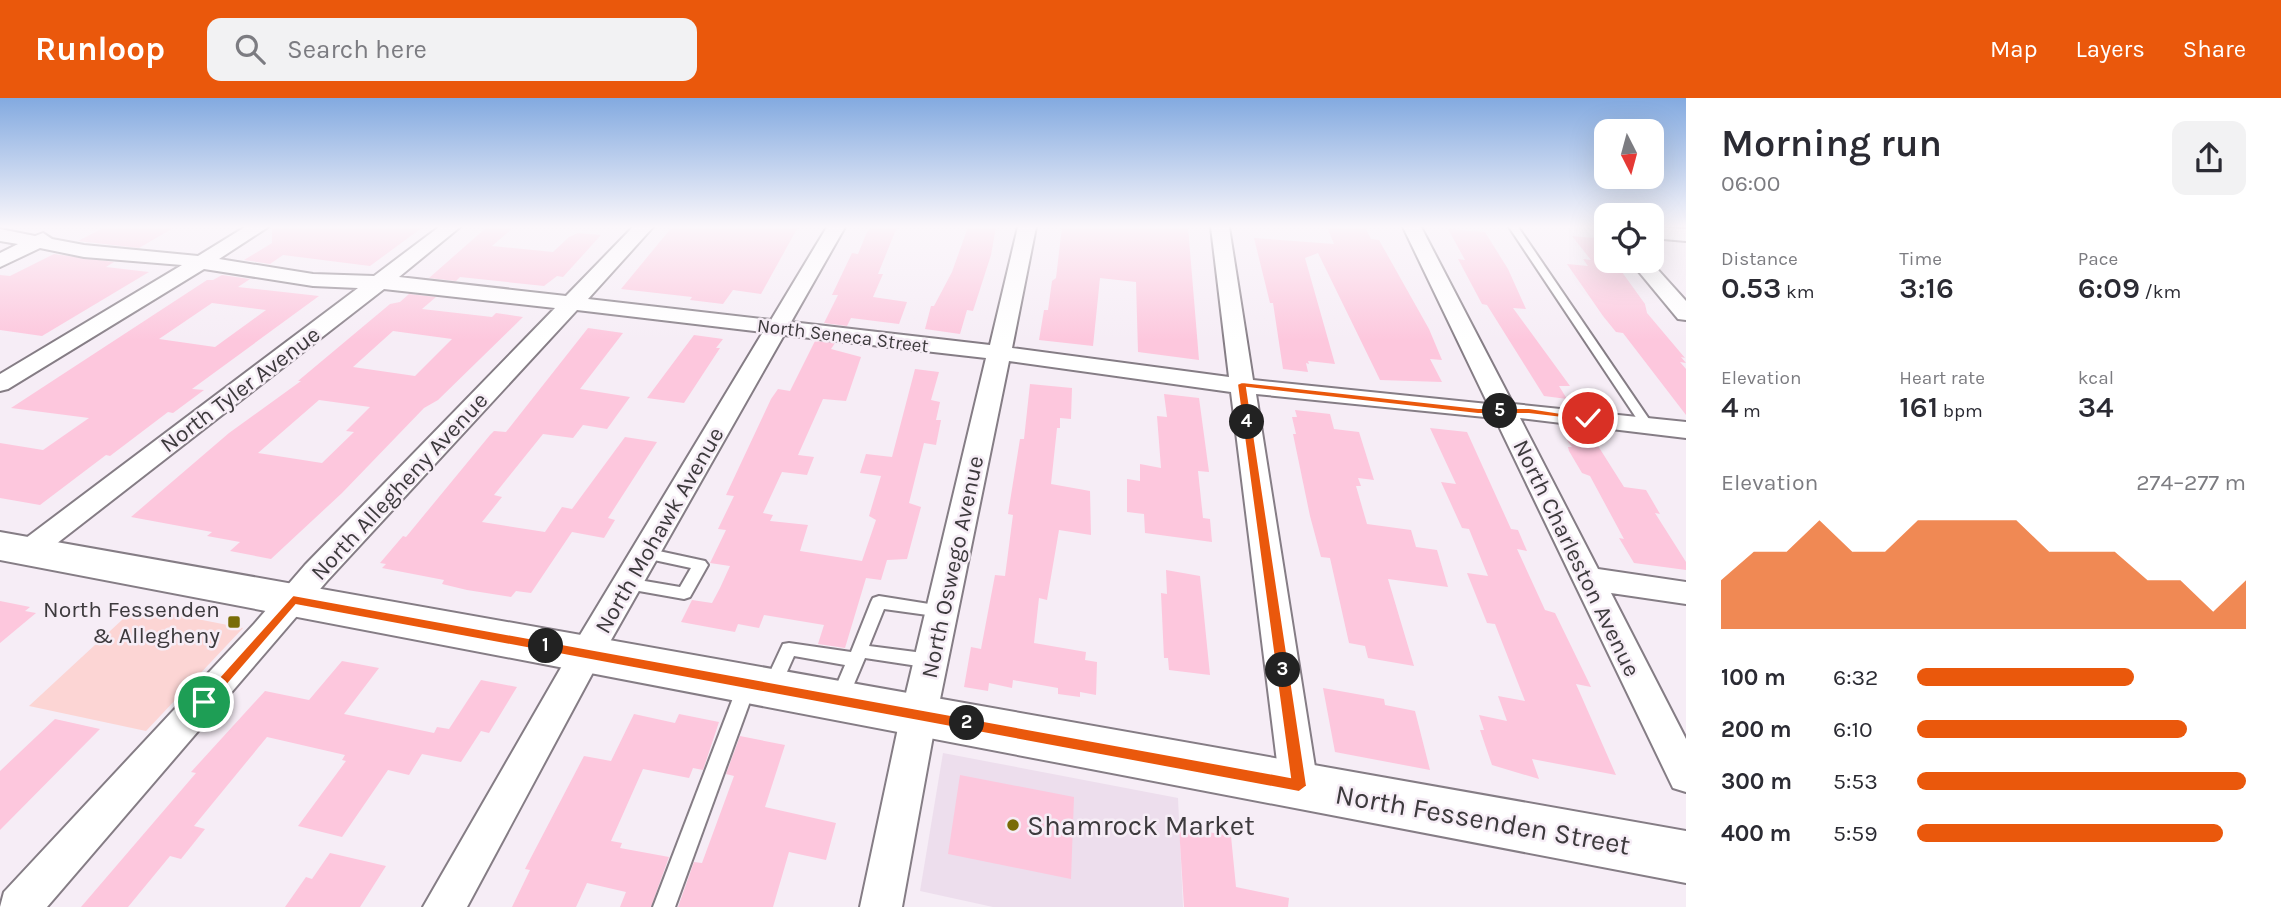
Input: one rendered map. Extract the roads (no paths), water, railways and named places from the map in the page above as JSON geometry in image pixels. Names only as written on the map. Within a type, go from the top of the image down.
[{"type":"main road","name":"North Fessenden Street","points":[[14,548],[759,685],[852,670],[919,715],[1686,857]]},
{"type":"street","points":[[0,384],[196,265]]},
{"type":"street","name":"North Seneca Street","points":[[218,265],[313,280],[379,283],[572,303],[1478,411],[1529,411],[1686,430]]},
{"type":"street","name":"North Tyler Avenue","points":[[14,548],[403,265]]},
{"type":"street","name":"North Allegheny Avenue","points":[[19,907],[293,600],[609,265]]},
{"type":"street","name":"North Mohawk Avenue","points":[[444,907],[586,654],[815,265]]},
{"type":"street","name":"North Oswego Avenue","points":[[881,907],[919,715],[1019,265]]},
{"type":"street","points":[[1225,265],[1299,786]]},
{"type":"street","name":"North Charleston Avenue","points":[[1431,265],[1686,776]]},
{"type":"street","points":[[1650,273],[1686,314]]},
{"type":"street","points":[[1585,578],[1686,593]]},
{"type":"lane","points":[[1538,265],[1647,425]]},
{"type":"lane","points":[[627,584],[684,593],[700,565],[645,553]]},
{"type":"lane","points":[[931,661],[852,670],[879,602],[942,611]]},
{"type":"lane","points":[[664,907],[759,685]]},
{"type":"place","name":"North Fessenden & Allegheny","points":[[234,622]]},
{"type":"place","name":"Shamrock Market","points":[[1013,825]]}]
